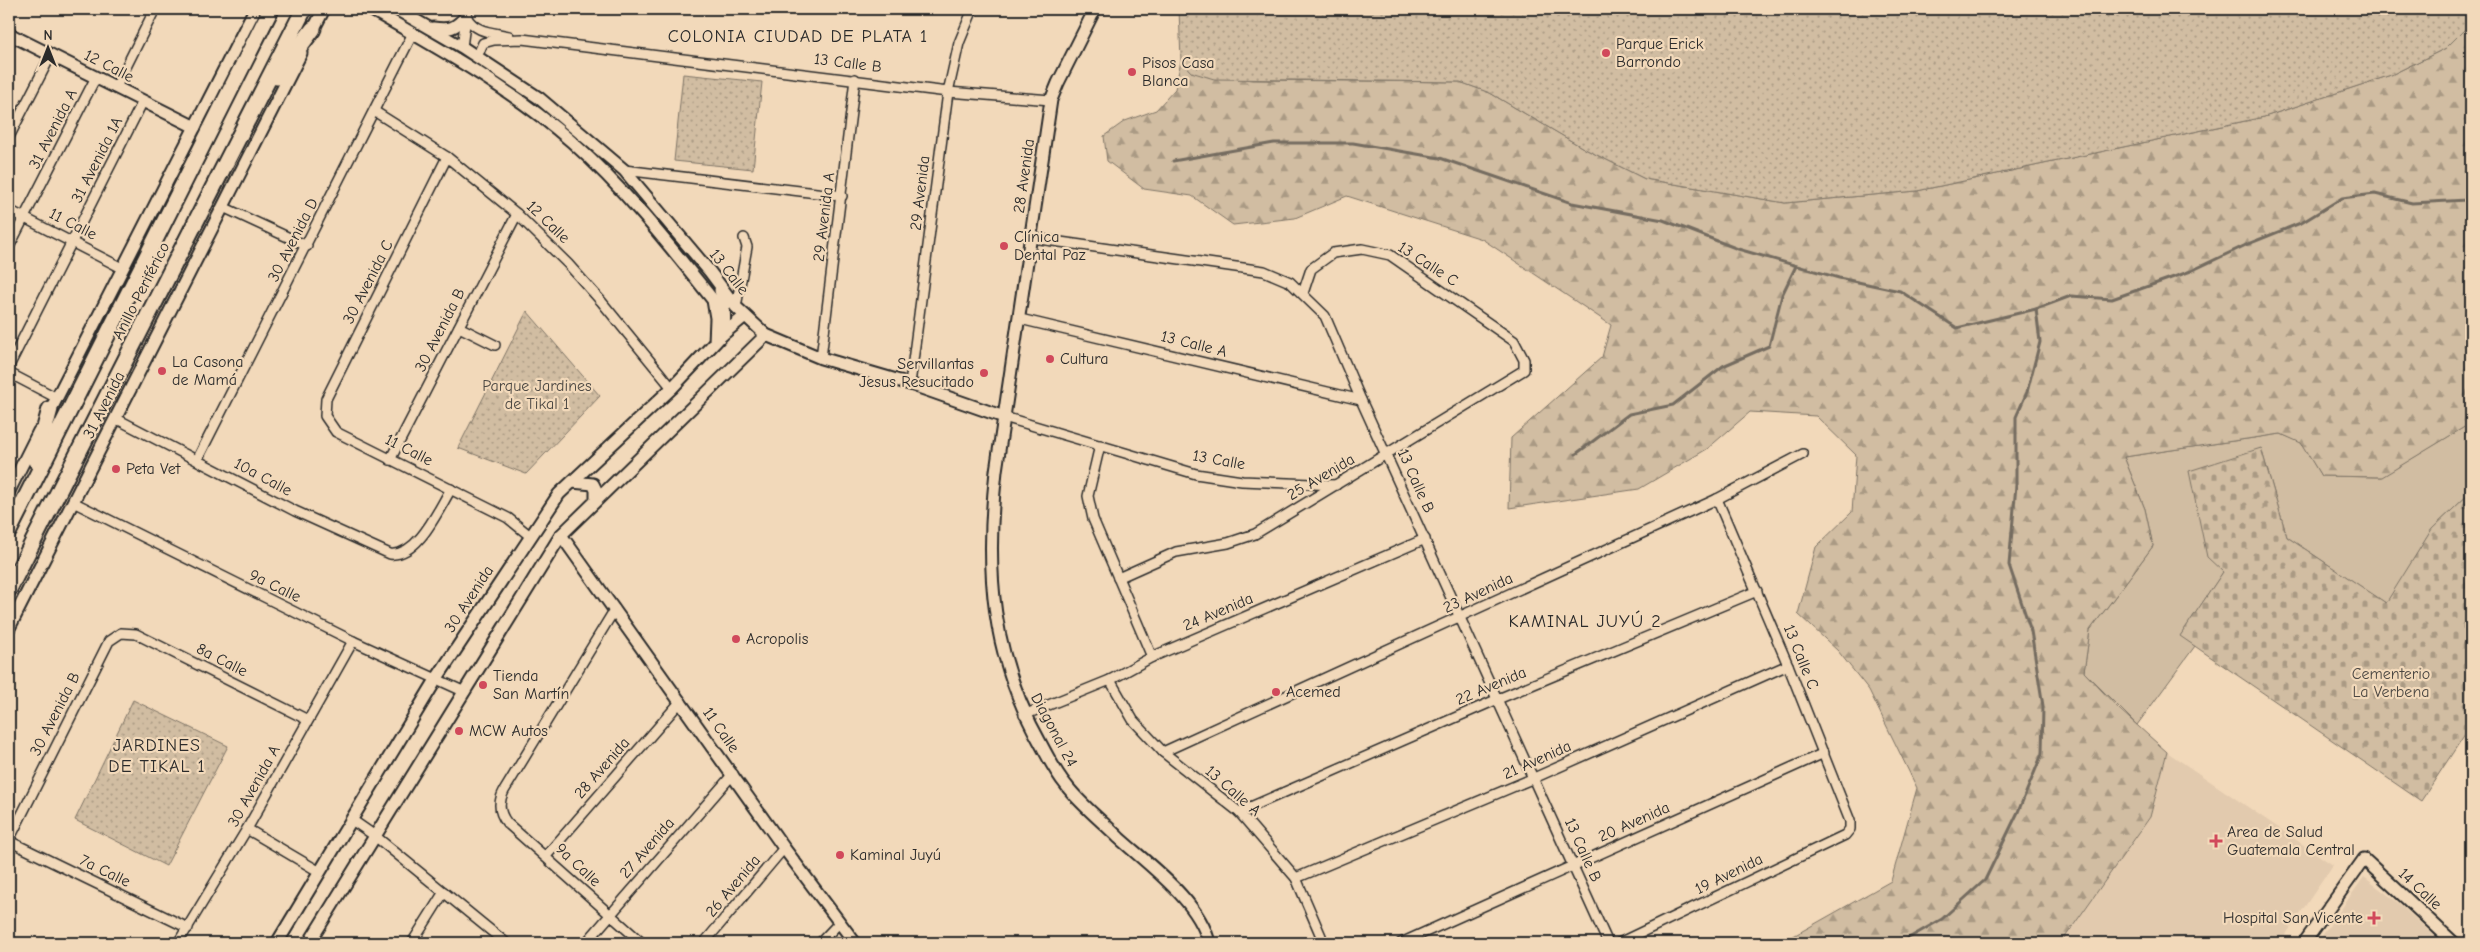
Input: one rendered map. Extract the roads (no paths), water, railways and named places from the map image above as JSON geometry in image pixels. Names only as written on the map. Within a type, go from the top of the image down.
[{"type":"highway","name":"Anillo Periférico","points":[[9,531],[271,9]]},
{"type":"highway","name":"Anillo Periférico","points":[[9,589],[304,9]]},
{"type":"highway","points":[[254,106],[313,29]]},
{"type":"highway","points":[[27,495],[53,403]]},
{"type":"street","points":[[116,87],[155,9]]},
{"type":"street","points":[[9,490],[255,9]]},
{"type":"street","name":"31 Avenida","points":[[9,628],[324,9]]},
{"type":"street","name":"13 Calle","points":[[370,9],[492,82],[572,142],[640,210],[713,300],[719,338]]},
{"type":"street","name":"13 Calle","points":[[396,9],[462,47],[539,98],[624,170],[736,307],[766,335],[821,358],[910,384],[1004,417],[1196,474],[1242,481],[1336,485]]},
{"type":"street","name":"29 Avenida","points":[[910,384],[948,92],[959,43],[973,9]]},
{"type":"street","name":"28 Avenida","points":[[1004,417],[1051,100],[1096,9]]},
{"type":"street","points":[[428,27],[449,30],[457,26],[467,13]]},
{"type":"street","points":[[462,47],[467,13]]},
{"type":"street","name":"13 Calle B","points":[[467,13],[470,24],[477,29],[522,39],[856,79],[948,92],[1051,100]]},
{"type":"street","name":"12 Calle","points":[[9,34],[195,127]]},
{"type":"street","name":"30 Avenida D","points":[[197,460],[413,34]]},
{"type":"street","name":"13 Calle B","points":[[478,57],[484,43],[494,40],[522,39]]},
{"type":"street","points":[[9,136],[51,55]]},
{"type":"street","name":"31 Avenida A","points":[[9,247],[96,77]]},
{"type":"street","name":"29 Avenida A","points":[[821,358],[856,79]]},
{"type":"street","name":"31 Avenida 1A","points":[[9,366],[143,101]]},
{"type":"street","name":"12 Calle","points":[[374,111],[447,157],[517,214],[595,294],[672,388]]},
{"type":"street","name":"30 Avenida C","points":[[327,422],[324,409],[326,399],[447,157]]},
{"type":"street","points":[[624,170],[842,196]]},
{"type":"street","points":[[223,207],[307,246]]},
{"type":"street","name":"11 Calle","points":[[9,210],[122,268]]},
{"type":"street","name":"30 Avenida B","points":[[390,460],[517,214]]},
{"type":"street","points":[[736,307],[747,247],[744,238]]},
{"type":"street","name":"13 Calle B","points":[[1032,238],[1264,271],[1290,282],[1325,316],[1360,400],[1388,456],[1608,943]]},
{"type":"street","name":"13 Calle C","points":[[1303,293],[1311,269],[1333,253],[1362,249],[1390,255],[1514,341],[1524,360],[1524,370]]},
{"type":"street","points":[[718,283],[725,311],[725,324],[719,338]]},
{"type":"street","name":"30 Avenida","points":[[277,943],[437,678],[530,536],[560,494],[672,388],[719,338],[745,316]]},
{"type":"street","name":"13 Calle A","points":[[1020,319],[1360,400]]},
{"type":"street","points":[[459,327],[495,345]]},
{"type":"street","points":[[309,943],[561,535],[766,335]]},
{"type":"street","name":"25 Avenida","points":[[1118,578],[1176,552],[1228,543],[1255,534],[1388,456],[1524,370]]},
{"type":"street","points":[[9,373],[53,403]]},
{"type":"street","name":"Diagonal 24","points":[[1004,417],[990,524],[992,598],[1004,661],[1024,715],[1066,785],[1187,902],[1206,929],[1209,943]]},
{"type":"street","name":"10a Calle","points":[[115,418],[295,511],[390,554],[400,554],[416,544],[451,489]]},
{"type":"street","name":"11 Calle","points":[[327,422],[336,432],[508,518],[530,536]]},
{"type":"street","points":[[1100,445],[1088,496],[1093,520],[1152,657]]},
{"type":"street","name":"23 Avenida","points":[[1162,752],[1461,618],[1717,499],[1803,454]]},
{"type":"street","points":[[572,482],[593,484],[596,490],[596,499]]},
{"type":"street","name":"13 Calle C","points":[[1717,499],[1824,753],[1850,821],[1850,829]]},
{"type":"street","name":"9a Calle","points":[[73,502],[353,641],[415,671],[437,678],[465,692]]},
{"type":"street","name":"11 Calle","points":[[561,535],[784,848],[855,943]]},
{"type":"street","name":"24 Avenida","points":[[1024,715],[1110,680],[1152,657],[1425,539]]},
{"type":"street","name":"22 Avenida","points":[[1238,812],[1498,699],[1757,591]]},
{"type":"street","name":"9a Calle","points":[[615,609],[504,791],[500,806],[501,815],[507,823],[642,943]]},
{"type":"street","name":"30 Avenida B","points":[[9,840],[109,641],[121,633]]},
{"type":"street","name":"8a Calle","points":[[121,633],[136,634],[308,720]]},
{"type":"street","name":"30 Avenida A","points":[[178,943],[247,829],[353,641]]},
{"type":"street","name":"21 Avenida","points":[[1296,878],[1534,778],[1788,665]]},
{"type":"street","name":"13 Calle A","points":[[1110,680],[1133,720],[1162,752],[1238,812],[1296,878],[1321,936]]},
{"type":"street","name":"28 Avenida","points":[[546,856],[681,701]]},
{"type":"street","name":"20 Avenida","points":[[1401,943],[1824,753]]},
{"type":"street","name":"27 Avenida","points":[[586,943],[733,774]]},
{"type":"street","points":[[352,820],[375,836],[506,943]]},
{"type":"street","points":[[247,829],[320,872]]},
{"type":"street","name":"19 Avenida","points":[[1620,943],[1845,834],[1850,829]]},
{"type":"street","name":"7a Calle","points":[[9,840],[188,928]]},
{"type":"street","name":"26 Avenida","points":[[704,943],[784,848]]},
{"type":"street","name":"14 Calle","points":[[2304,943],[2364,859],[2454,943]]},
{"type":"street","points":[[412,943],[444,892]]},
{"type":"street","points":[[820,943],[839,923]]},
{"type":"waterway","points":[[1173,161],[1274,143],[1353,143],[1440,158],[1572,203],[1663,220],[1738,249],[1839,278],[1900,291],[1957,328],[2036,309],[2071,296],[2112,299],[2191,271],[2248,244],[2303,222],[2342,198],[2375,194],[2412,203],[2467,200],[2471,197]]},
{"type":"waterway","points":[[1576,454],[1629,414],[1673,405],[1723,366],[1769,346],[1782,295],[1796,266]]},
{"type":"waterway","points":[[1900,943],[1942,919],[1985,880],[2018,812],[2042,754],[2043,706],[2031,631],[2009,565],[2016,485],[2016,417],[2027,392],[2040,342],[2036,309]]},
{"type":"place","name":"Parque Erick Barrondo","points":[[1606,53]]},
{"type":"place","name":"Pisos Casa Blanca","points":[[1132,72]]},
{"type":"place","name":"Clínica Dental Paz","points":[[1004,246]]},
{"type":"place","name":"Cultura","points":[[1050,359]]},
{"type":"place","name":"La Casona de Mamá","points":[[162,371]]},
{"type":"place","name":"Servillantas Jesus Resucitado","points":[[984,373]]},
{"type":"place","name":"Peta Vet","points":[[116,469]]},
{"type":"place","name":"Acropolis","points":[[736,639]]},
{"type":"place","name":"Tienda San Martín","points":[[483,685]]},
{"type":"place","name":"Acemed","points":[[1276,692]]},
{"type":"place","name":"MCW Autos","points":[[459,731]]},
{"type":"place","name":"Area de Salud Guatemala Central","points":[[2216,841]]},
{"type":"place","name":"Kaminal Juyú","points":[[840,855]]},
{"type":"place","name":"Hospital San Vicente","points":[[2374,918]]},
{"type":"district","name":"COLONIA CIUDAD DE PLATA 1","points":[[798,36]]},
{"type":"district","name":"KAMINAL JUYÚ 2","points":[[1585,621]]},
{"type":"district","name":"JARDINES DE TIKAL 1","points":[[157,755]]},
{"type":"park label","name":"Parque Jardines de Tikal 1","points":[[537,395]]},
{"type":"park label","name":"Cementerio La Verbena","points":[[2391,683]]}]
